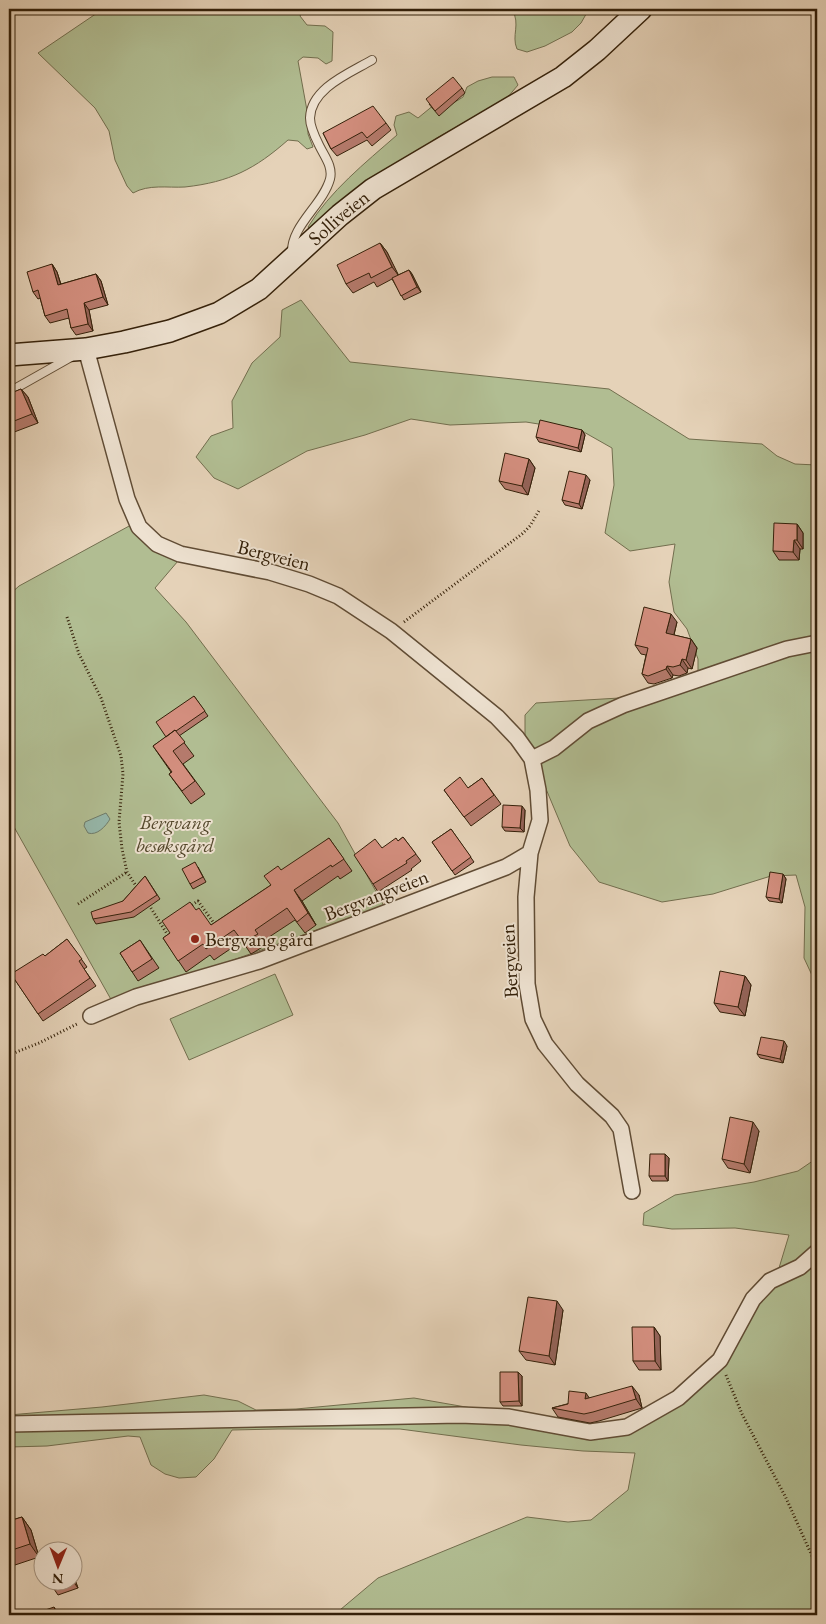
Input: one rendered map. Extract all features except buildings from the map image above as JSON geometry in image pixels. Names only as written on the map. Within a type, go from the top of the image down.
[{"type":"street","name":"Solliveien","points":[[9,355],[86,349],[170,332],[219,312],[260,289],[340,215],[373,189],[563,76],[597,50],[630,15]]},
{"type":"street","name":"Bergveien","points":[[86,349],[127,499],[140,528],[157,544],[180,554],[270,572],[309,584],[338,596],[391,631],[497,717],[517,738],[532,759],[538,790],[540,820],[530,853],[526,896],[527,984],[533,1019],[545,1044],[577,1084],[612,1116],[621,1129],[632,1191]]},
{"type":"street","points":[[532,759],[554,748],[588,721],[623,705],[787,649],[817,643]]},
{"type":"street","name":"Bergvangveien","points":[[92,1016],[136,997],[259,961],[506,867],[530,853]]},
{"type":"street","points":[[9,1424],[460,1415],[509,1417],[590,1432],[627,1427],[678,1398],[720,1360],[753,1299],[770,1281],[800,1267],[817,1252]]},
{"type":"lane","points":[[293,258],[292,247],[295,236],[327,187],[331,177],[326,157],[311,126],[312,108],[316,99],[333,83],[372,60]]},
{"type":"lane","points":[[9,392],[86,349]]},
{"type":"path","points":[[391,631],[522,534],[530,526],[540,509]]},
{"type":"path","points":[[67,617],[79,654],[101,698],[122,756],[123,774],[119,822],[122,848],[127,872],[142,895]]},
{"type":"path","points":[[78,904],[127,872]]},
{"type":"path","points":[[184,910],[198,901],[218,929]]},
{"type":"path","points":[[147,902],[174,944]]},
{"type":"path","points":[[161,924],[169,919]]},
{"type":"path","points":[[9,1055],[39,1043],[92,1016]]},
{"type":"path","points":[[720,1360],[742,1414],[786,1498],[817,1566]]},
{"type":"green space","points":[[103,9],[303,9],[300,16],[307,25],[325,26],[333,32],[332,61],[326,64],[318,58],[303,57],[298,61],[308,116],[308,134],[313,147],[307,149],[298,141],[288,140],[264,159],[229,178],[185,187],[145,188],[133,193],[127,186],[115,160],[109,131],[95,108],[38,53]]},
{"type":"green space","points":[[512,9],[589,9],[581,23],[572,32],[545,46],[527,52],[517,49],[515,44],[516,20]]},
{"type":"green space","points":[[492,77],[514,77],[518,85],[507,98],[435,139],[332,219],[310,230],[308,227],[337,189],[397,135],[394,125],[396,116],[409,112],[418,118],[440,100],[452,104],[463,97],[467,87]]},
{"type":"green space","points":[[301,300],[350,362],[609,389],[689,439],[762,444],[777,456],[795,464],[817,465],[817,986],[804,958],[805,907],[796,875],[771,876],[713,894],[662,902],[599,882],[570,846],[525,739],[525,715],[536,703],[636,697],[698,687],[698,659],[687,629],[674,612],[669,582],[675,544],[630,551],[605,533],[614,485],[612,448],[582,431],[526,422],[450,425],[411,419],[365,435],[307,451],[238,489],[214,478],[196,457],[211,436],[233,428],[232,401],[252,363],[280,337],[282,310]]},
{"type":"green space","name":"Bergvang besøksgård","points":[[131,525],[178,561],[155,588],[186,622],[338,823],[384,906],[113,1003],[9,818],[9,595],[19,586]]},
{"type":"green space","points":[[275,974],[293,1015],[189,1060],[170,1019]]},
{"type":"green space","points":[[817,1158],[817,1615],[334,1615],[378,1578],[527,1517],[568,1522],[591,1520],[628,1490],[635,1453],[583,1451],[521,1445],[400,1429],[232,1430],[214,1459],[196,1477],[179,1478],[165,1474],[151,1465],[140,1437],[128,1436],[47,1446],[9,1447],[9,1415],[102,1407],[204,1395],[238,1401],[256,1410],[296,1409],[414,1398],[592,1429],[623,1424],[706,1375],[753,1315],[779,1268],[789,1235],[735,1228],[672,1229],[643,1225],[644,1213],[675,1195],[754,1182],[798,1171]]},
{"type":"shaded area","points":[[106,813],[110,819],[106,825],[98,832],[88,833],[84,826],[85,822]]},
{"type":"place","name":"Bergvang gård","points":[[195,939]]}]
